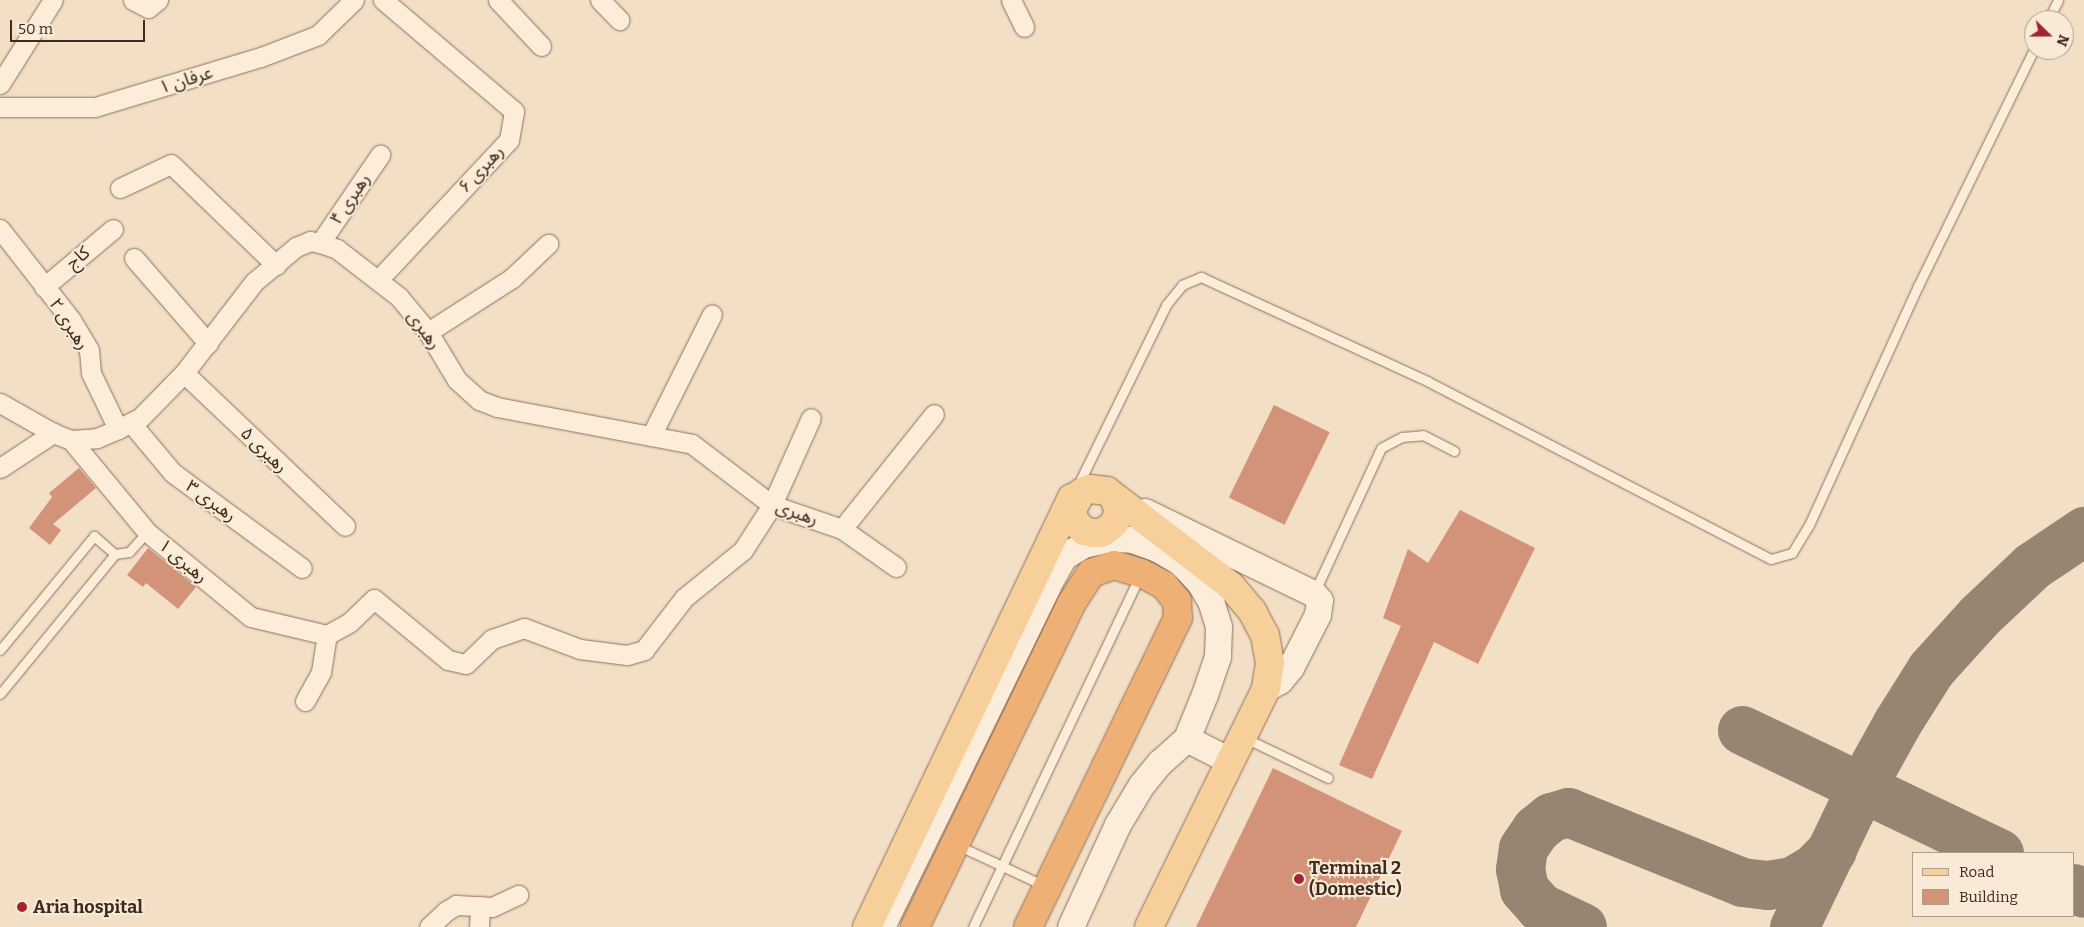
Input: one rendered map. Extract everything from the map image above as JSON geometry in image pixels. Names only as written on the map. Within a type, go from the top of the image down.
[{"type":"highway","points":[[915,927],[957,845],[1071,604],[1091,572],[1114,565],[1141,573],[1164,585],[1177,601],[1178,618],[1028,927]]},
{"type":"main road","points":[[867,927],[1074,499],[1089,489],[1106,491],[1231,586],[1252,611],[1265,635],[1270,663],[1266,690],[1149,927]]},
{"type":"main road","points":[[1074,499],[1073,517],[1078,525],[1084,531],[1102,533],[1115,522],[1118,514],[1117,504],[1113,497]]},
{"type":"main road","points":[[1113,497],[1314,594],[1320,601],[1318,615],[1291,668],[1280,681],[1266,690]]},
{"type":"main road","points":[[882,927],[1048,586],[1064,557],[1084,545],[1108,539],[1124,540],[1158,549],[1181,563],[1200,583],[1211,601],[1219,627],[1218,657],[1187,739],[1160,763],[1142,785],[1118,825],[1070,927]]},
{"type":"main road","points":[[1187,739],[1230,761]]},
{"type":"street","points":[[0,84],[53,0]]},
{"type":"street","points":[[133,0],[148,8],[158,0]]},
{"type":"street","name":"عرفان ۱","points":[[0,107],[96,107],[261,57],[318,35],[354,0]]},
{"type":"street","name":"رهبری ۶","points":[[378,280],[509,140],[514,111],[383,0]]},
{"type":"street","points":[[498,0],[541,46]]},
{"type":"street","points":[[600,0],[619,20]]},
{"type":"street","points":[[1011,0],[1024,27]]},
{"type":"street","name":"رهبری ۴","points":[[320,243],[380,155]]},
{"type":"street","points":[[120,188],[171,164],[276,264]]},
{"type":"street","name":"رهبری ۲","points":[[0,229],[71,320],[89,350],[91,373],[124,426]]},
{"type":"street","name":"کاج","points":[[44,287],[113,229]]},
{"type":"street","points":[[0,404],[53,433],[71,440],[97,438],[140,418],[184,373],[254,282],[296,247],[310,241],[320,243]]},
{"type":"street","name":"رهبری","points":[[320,243],[337,249],[400,297],[428,332],[457,380],[479,400],[497,408],[692,444],[772,505],[842,529],[896,567]]},
{"type":"street","points":[[428,332],[512,278],[548,244]]},
{"type":"street","points":[[134,258],[208,343]]},
{"type":"street","points":[[651,436],[712,314]]},
{"type":"street","name":"رهبری ۵","points":[[184,373],[345,526]]},
{"type":"street","points":[[842,529],[934,414]]},
{"type":"street","points":[[305,701],[321,672],[327,635],[350,622],[374,599],[448,660],[466,664],[492,639],[524,628],[580,649],[627,655],[644,650],[684,598],[743,550],[772,505],[811,418]]},
{"type":"street","name":"رهبری ۳","points":[[124,426],[173,473],[302,568]]},
{"type":"street","points":[[0,468],[53,433]]},
{"type":"street","name":"رهبری ۱","points":[[71,440],[147,532],[251,617],[327,635]]},
{"type":"street","points":[[429,927],[446,911],[456,905],[492,907],[518,895]]},
{"type":"street","points":[[479,927],[480,906]]},
{"type":"lane","points":[[1074,499],[1166,305],[1182,285],[1201,277],[1427,381],[1771,559],[1792,553],[1809,525],[1918,286],[2029,60]]},
{"type":"lane","points":[[1314,594],[1381,448],[1402,437],[1423,435],[1454,451]]},
{"type":"lane","points":[[0,694],[116,554],[129,552],[147,532]]},
{"type":"lane","points":[[0,650],[94,536],[116,554]]},
{"type":"lane","points":[[973,927],[1141,573]]},
{"type":"lane","points":[[1242,736],[1328,778]]},
{"type":"lane","points":[[957,845],[1047,887]]},
{"type":"building","points":[[1274,405],[1330,432],[1285,525],[1229,498]]},
{"type":"building","points":[[79,468],[96,488],[53,524],[61,530],[50,545],[29,528],[52,497],[49,493]]},
{"type":"building","points":[[1460,510],[1535,548],[1478,664],[1434,642],[1372,779],[1339,765],[1401,626],[1383,618],[1408,549],[1428,563]]},
{"type":"building","points":[[148,548],[196,587],[178,609],[146,583],[143,587],[127,575]]},
{"type":"building","name":"Terminal 2 (Domestic)","points":[[1273,768],[1402,831],[1356,927],[1196,927]]},
{"type":"taxiway","points":[[1794,927],[1861,788],[1897,723],[1931,669],[1979,616],[2032,566],[2084,531]]},
{"type":"taxiway","points":[[1742,730],[1997,852]]},
{"type":"taxiway","points":[[1582,927],[1540,907],[1524,889],[1520,869],[1523,848],[1536,829],[1551,817],[1568,812],[1742,882],[1767,885],[1792,881],[1813,869],[1832,850]]},
{"type":"taxiway","points":[[2074,888],[2084,893]]},
{"type":"place","name":"Terminal 2 (Domestic)","points":[[1299,879]]},
{"type":"place","name":"Aria hospital","points":[[22,907]]}]
